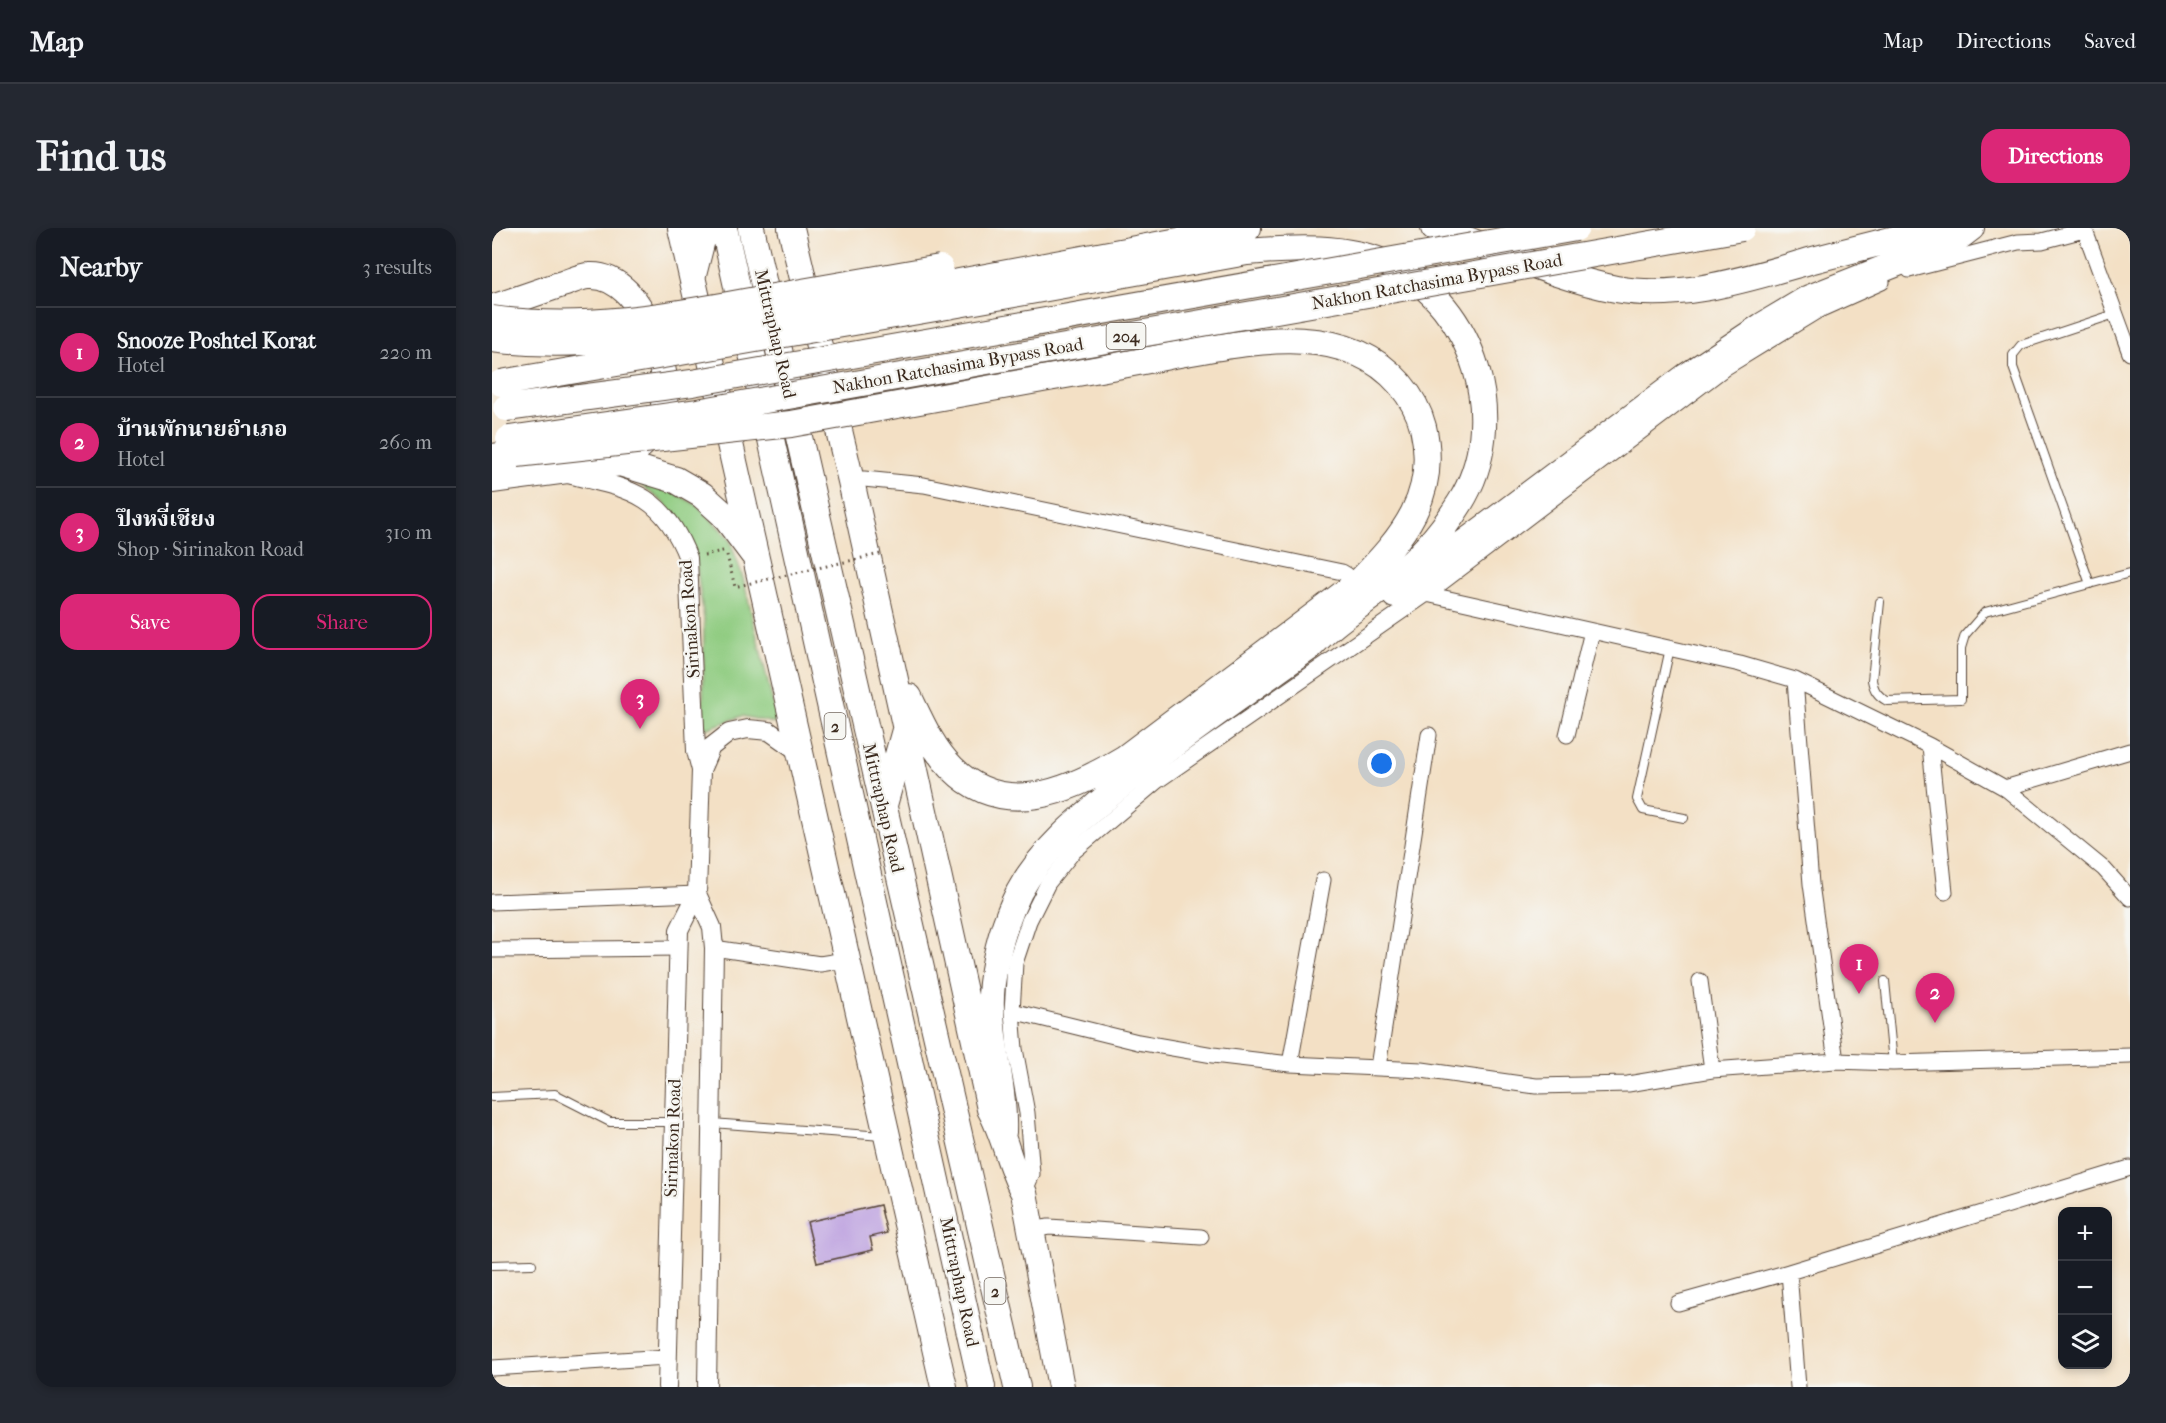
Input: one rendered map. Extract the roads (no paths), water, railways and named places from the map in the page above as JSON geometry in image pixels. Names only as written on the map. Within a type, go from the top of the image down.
[{"type":"highway","points":[[681,228],[845,960],[944,1387]]},
{"type":"highway","points":[[692,279],[705,228]]},
{"type":"highway","name":"Mittraphap Road","points":[[724,228],[982,1387]]},
{"type":"highway","name":"Mittraphap Road","points":[[752,228],[1017,1387]]},
{"type":"highway","points":[[791,228],[851,482],[990,1109],[1003,1132],[1014,1176],[1024,1193],[1061,1387]]},
{"type":"highway","points":[[496,383],[943,286],[1158,228]]},
{"type":"highway","points":[[492,339],[533,344],[584,344],[664,335],[943,286],[1248,228]]},
{"type":"highway","points":[[1434,228],[1577,279],[1617,289],[1656,292],[1699,289],[1736,281],[1864,246],[1941,228]]},
{"type":"highway","name":"Nakhon Ratchasima Bypass Road","points":[[499,409],[692,384],[1576,228]]},
{"type":"highway","name":"Nakhon Ratchasima Bypass Road","points":[[501,448],[1742,228]]},
{"type":"highway","points":[[1310,647],[1328,645],[1719,355],[1809,298],[1954,241],[1971,228]]},
{"type":"highway","points":[[496,308],[533,325],[585,325],[1293,248],[1338,251],[1388,264],[1415,278],[1440,300],[1462,331],[1474,361],[1482,396],[1483,425],[1476,467],[1461,501],[1439,533],[1393,580],[1321,635],[1310,647],[1160,755],[1097,805],[1046,854],[1020,891],[1000,937],[992,985],[993,1037],[1004,1109],[1003,1132]]},
{"type":"highway","points":[[496,308],[589,276],[616,282],[630,294],[646,316],[658,354],[663,407],[657,428],[620,463]]},
{"type":"highway","points":[[501,448],[791,424],[1269,341],[1310,341],[1343,347],[1370,358],[1391,374],[1410,395],[1421,420],[1428,448],[1425,483],[1412,520],[1388,553],[1359,582],[1125,758],[1091,779],[1063,790],[1032,797],[1002,794],[968,780],[952,769],[931,741],[905,689],[894,674]]},
{"type":"highway","points":[[492,480],[620,463],[676,480],[702,495],[723,514],[733,544],[757,559]]},
{"type":"highway","points":[[883,808],[906,727]]},
{"type":"street","points":[[1024,1193],[1032,1174],[1027,1113],[1015,1049],[1012,1011],[1015,963],[1029,921],[1048,883],[1073,852],[1157,781],[1424,592],[1694,390],[1769,338],[1817,311],[1909,270],[2020,235],[2042,241],[2084,229],[2130,353]]},
{"type":"street","name":"Sirinakon Road","points":[[562,472],[626,488],[660,508],[679,533],[688,558],[696,751],[701,770],[697,894],[679,930],[678,948],[667,1387]]},
{"type":"street","points":[[851,482],[864,479],[924,485],[1346,573]]},
{"type":"street","points":[[1424,592],[1670,648],[1795,680],[1930,746],[2005,788],[2104,869],[2130,898]]},
{"type":"street","points":[[1567,735],[1592,631]]},
{"type":"street","points":[[1795,680],[1811,884],[1836,1061]]},
{"type":"street","name":"Sirinakon Road","points":[[701,770],[711,747],[729,733],[748,729],[769,731],[799,752]]},
{"type":"street","points":[[1378,1067],[1429,735]]},
{"type":"street","points":[[1930,746],[1945,892]]},
{"type":"street","points":[[2005,788],[2130,751]]},
{"type":"street","points":[[1290,1064],[1323,880]]},
{"type":"street","points":[[492,902],[697,894]]},
{"type":"street","name":"Sirinakon Road","points":[[697,894],[712,927],[714,948],[707,1387]]},
{"type":"street","points":[[492,950],[678,948]]},
{"type":"street","points":[[714,948],[820,964],[845,960]]},
{"type":"street","points":[[1700,981],[1712,1070]]},
{"type":"street","points":[[1012,1011],[1138,1042],[1213,1055],[1290,1064],[1422,1070],[1536,1086],[1628,1084],[1712,1070],[1836,1061],[1893,1063],[2130,1056]]},
{"type":"street","points":[[1678,1303],[1789,1272],[2130,1168]]},
{"type":"street","points":[[1031,1230],[1049,1227],[1201,1237]]},
{"type":"street","points":[[1789,1272],[1798,1387]]},
{"type":"street","points":[[492,1368],[667,1357]]},
{"type":"lane","points":[[2090,584],[2013,367],[2013,355],[2021,345],[2115,314]]},
{"type":"lane","points":[[1880,602],[1872,680],[1874,689],[1880,697],[1887,701],[1961,699],[1961,648],[1965,635],[1985,612],[2130,573]]},
{"type":"lane","points":[[1670,648],[1637,799],[1643,810],[1684,818]]},
{"type":"lane","points":[[1886,981],[1893,1063]]},
{"type":"lane","points":[[492,1097],[555,1094],[610,1122],[673,1122]]},
{"type":"lane","points":[[711,1123],[887,1136]]},
{"type":"lane","points":[[492,1265],[532,1264]]},
{"type":"place","name":"ปึงหงี่เชียง","points":[[640,729]]},
{"type":"place","name":"Snooze Poshtel Korat","points":[[1859,994]]},
{"type":"place","name":"บ้านพักนายอำเภอ","points":[[1935,1023]]}]
